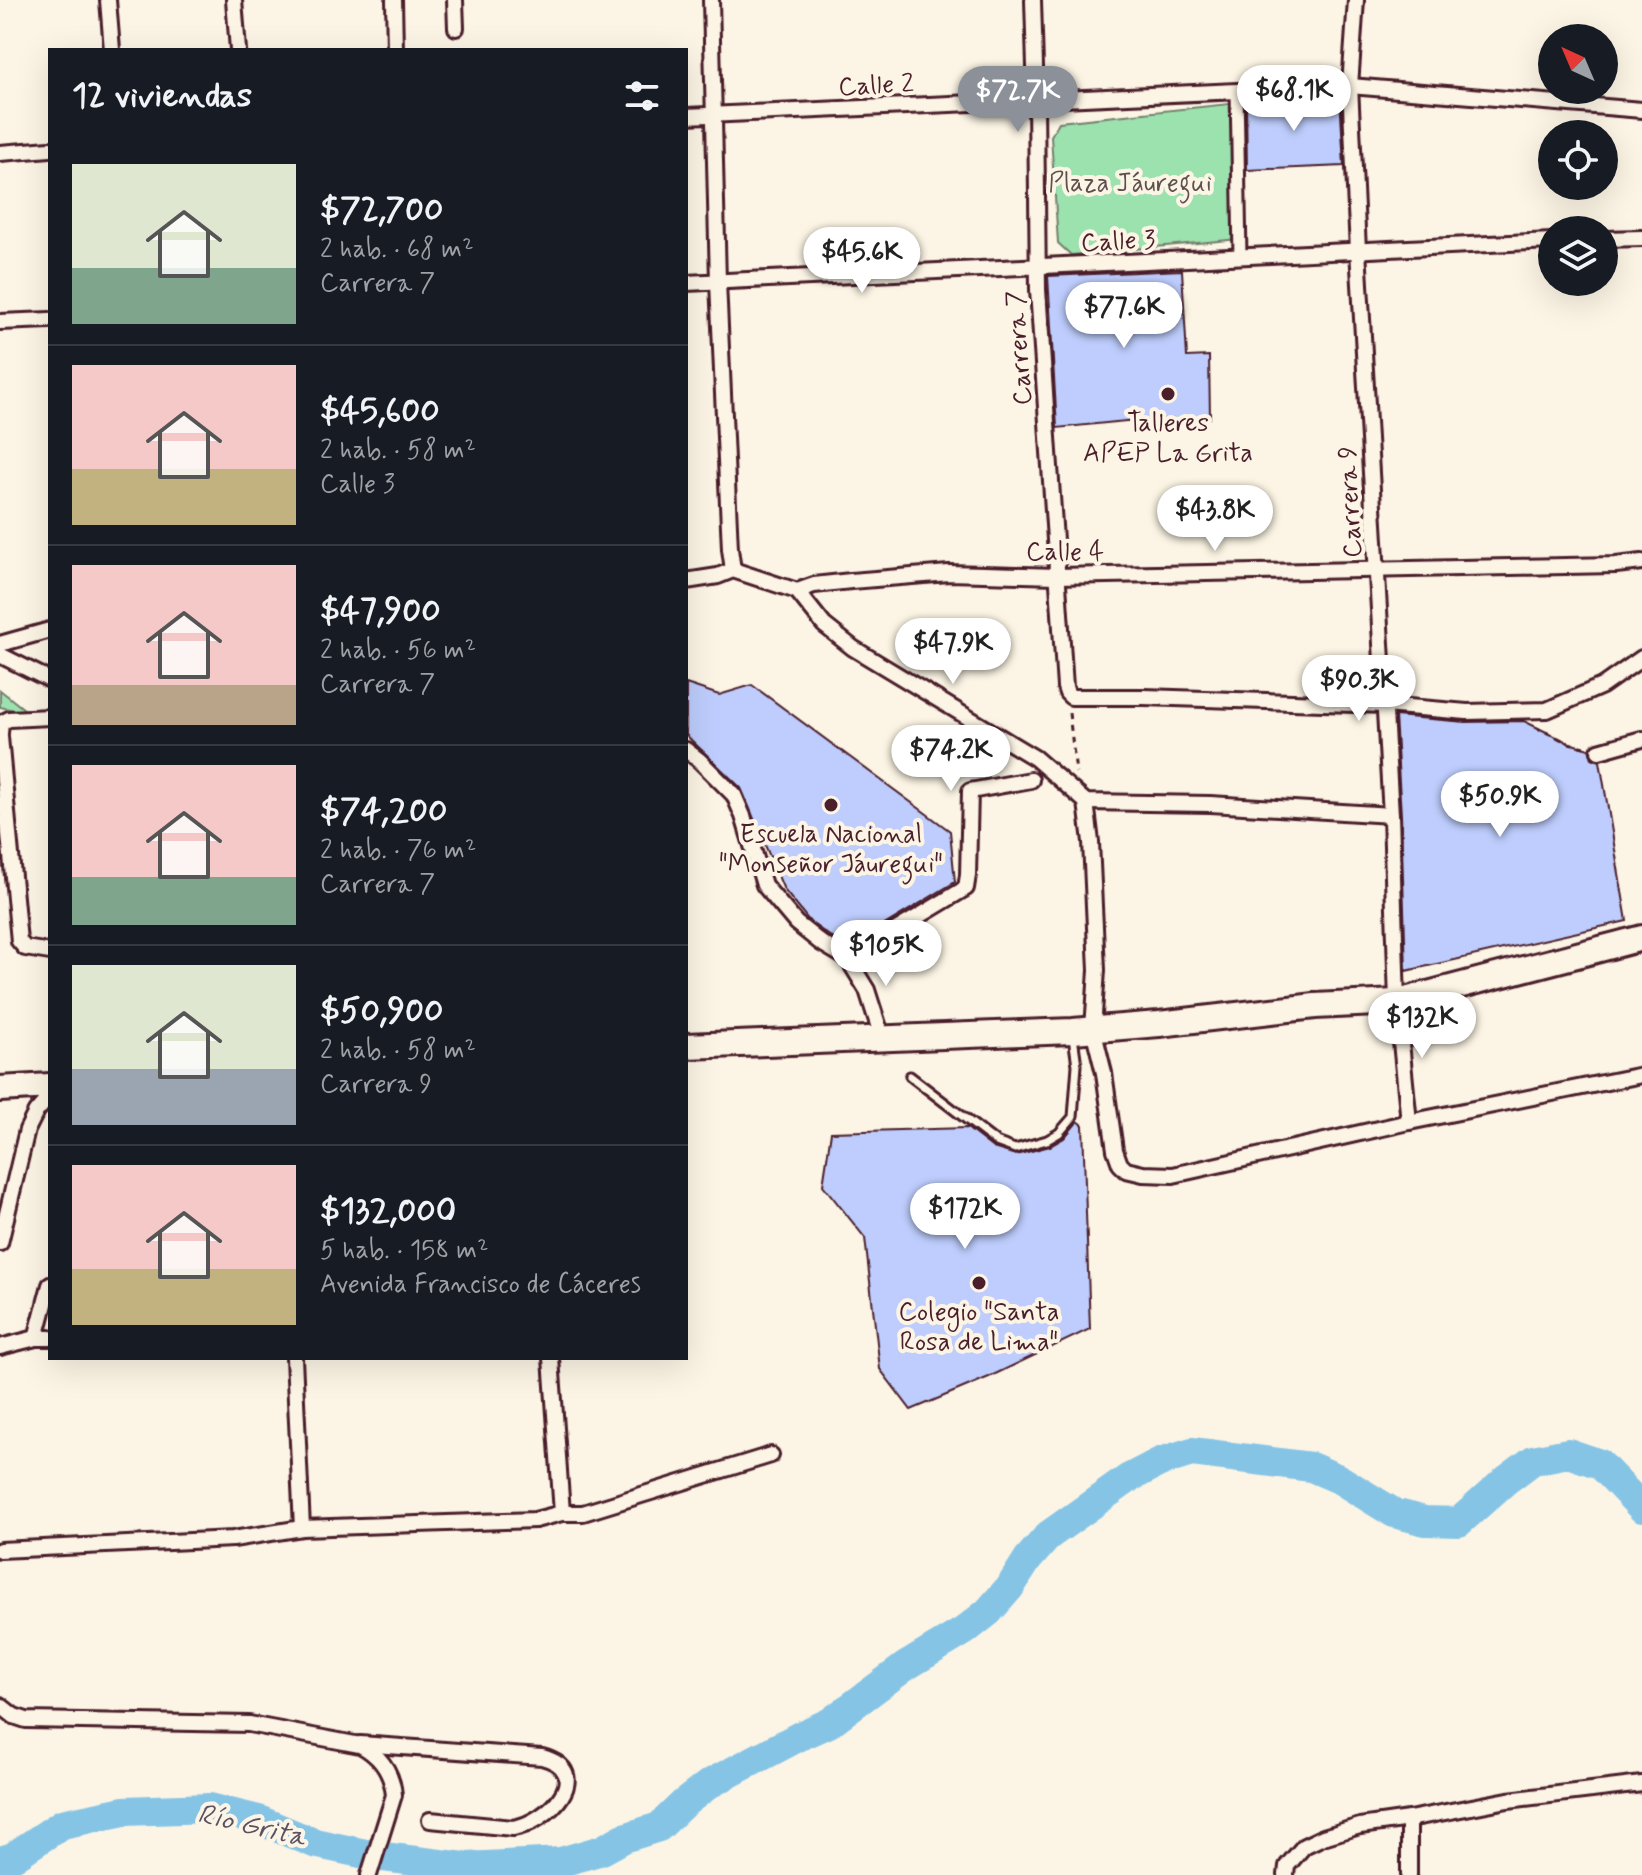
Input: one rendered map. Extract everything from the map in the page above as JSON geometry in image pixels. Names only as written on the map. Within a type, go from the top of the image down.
[{"type":"main road","points":[[688,1046],[1083,1030],[1315,1006],[1397,1002],[1642,938]]},
{"type":"main road","points":[[0,1089],[48,1086]]},
{"type":"street","points":[[108,0],[112,48]]},
{"type":"street","points":[[234,0],[238,48]]},
{"type":"street","points":[[394,0],[395,48]]},
{"type":"street","points":[[455,0],[456,28]]},
{"type":"street","points":[[711,0],[718,282],[733,570]]},
{"type":"street","name":"Carrera 7","points":[[1033,0],[1037,268],[1067,693]]},
{"type":"street","name":"Carrera 9","points":[[1356,0],[1350,86],[1391,815],[1397,1002],[1409,1122]]},
{"type":"street","name":"Calle 2","points":[[688,116],[1350,86],[1642,110]]},
{"type":"street","points":[[1237,91],[1240,257]]},
{"type":"street","points":[[0,153],[48,149]]},
{"type":"street","points":[[1618,239],[1642,238]]},
{"type":"street","name":"Calle 3","points":[[688,283],[1538,242]]},
{"type":"street","points":[[0,322],[48,320]]},
{"type":"street","name":"Calle 4","points":[[797,591],[814,585],[949,573],[1057,576],[1642,562]]},
{"type":"street","points":[[688,581],[733,570],[797,591],[824,625],[853,648],[1035,758],[1082,799],[1091,842],[1097,970],[1083,1030],[1104,1073],[1115,1150],[1126,1170],[1173,1175],[1409,1122],[1642,1075]]},
{"type":"street","points":[[0,644],[48,631]]},
{"type":"street","points":[[0,655],[48,679]]},
{"type":"street","points":[[1067,693],[1071,697],[1385,705],[1467,712],[1547,710],[1602,686],[1642,658]]},
{"type":"street","points":[[48,717],[9,719],[1,723],[0,735],[2,794],[19,941],[25,948],[48,952]]},
{"type":"street","points":[[1599,751],[1642,739]]},
{"type":"street","points":[[688,752],[734,795],[764,885],[796,923],[848,959],[867,990],[882,1037]]},
{"type":"street","points":[[848,959],[966,888],[970,791],[1031,780]]},
{"type":"street","points":[[1082,799],[1391,815]]},
{"type":"street","points":[[0,1243],[27,1130],[36,1112],[48,1098]]},
{"type":"street","points":[[0,1347],[43,1338],[48,1300]]},
{"type":"street","points":[[294,1360],[302,1528]]},
{"type":"street","points":[[551,1360],[562,1513]]},
{"type":"street","points":[[0,1550],[233,1539],[302,1528],[535,1520],[562,1513],[583,1513],[771,1455]]},
{"type":"street","points":[[0,1705],[14,1716],[26,1720],[249,1724],[355,1743],[542,1757],[561,1766],[566,1776],[563,1796],[537,1820],[523,1826],[513,1828],[430,1820]]},
{"type":"street","points":[[355,1743],[375,1754],[383,1763],[391,1778],[394,1795],[369,1875]]},
{"type":"street","points":[[1286,1875],[1287,1866],[1304,1846],[1360,1826],[1508,1800],[1642,1784]]},
{"type":"street","points":[[1409,1819],[1409,1875]]},
{"type":"lane","points":[[910,1076],[996,1142],[1015,1149],[1047,1140],[1059,1133],[1073,1117],[1083,1030]]},
{"type":"path","points":[[1067,693],[1082,799]]},
{"type":"path","points":[[1508,710],[1530,725],[1569,743],[1599,751]]},
{"type":"green space","name":"Plaza Jáuregui","points":[[1238,103],[1239,239],[1071,255],[1058,243],[1051,136],[1059,122]]},
{"type":"green space","points":[[0,690],[29,713],[0,707]]},
{"type":"building","points":[[1340,96],[1344,166],[1247,170],[1246,101]]},
{"type":"building","points":[[1182,270],[1187,357],[1209,356],[1210,418],[1126,421],[1057,428],[1048,276]]},
{"type":"building","name":"Escuela Nacional \"Monseñor Jáuregui\"","points":[[688,685],[719,695],[752,685],[950,831],[955,882],[848,947],[810,922],[784,890],[741,788],[688,737]]},
{"type":"building","points":[[1395,716],[1466,722],[1524,721],[1569,743],[1589,749],[1592,758],[1600,761],[1627,921],[1406,971]]},
{"type":"building","name":"Colegio \"Santa Rosa de Lima\"","points":[[1078,1121],[1083,1125],[1090,1329],[911,1410],[880,1369],[865,1238],[823,1185],[831,1132],[967,1128],[993,1148],[1016,1155],[1050,1146],[1064,1138]]},
{"type":"waterway","name":"Río Grita","points":[[0,1861],[13,1857],[62,1824],[124,1811],[210,1808],[259,1820],[314,1843],[375,1856],[465,1867],[561,1862],[602,1850],[624,1838],[659,1827],[709,1784],[829,1723],[906,1666],[964,1631],[988,1612],[1049,1535],[1129,1478],[1160,1462],[1192,1452],[1311,1467],[1339,1479],[1394,1513],[1425,1521],[1459,1522],[1533,1460],[1568,1453],[1600,1464],[1642,1508]]},
{"type":"place","name":"Talleres APEP La Grita","points":[[1168,394]]},
{"type":"place","name":"Escuela Nacional \"Monseñor Jáuregui\"","points":[[831,805]]},
{"type":"place","name":"Colegio \"Santa Rosa de Lima\"","points":[[979,1283]]}]
